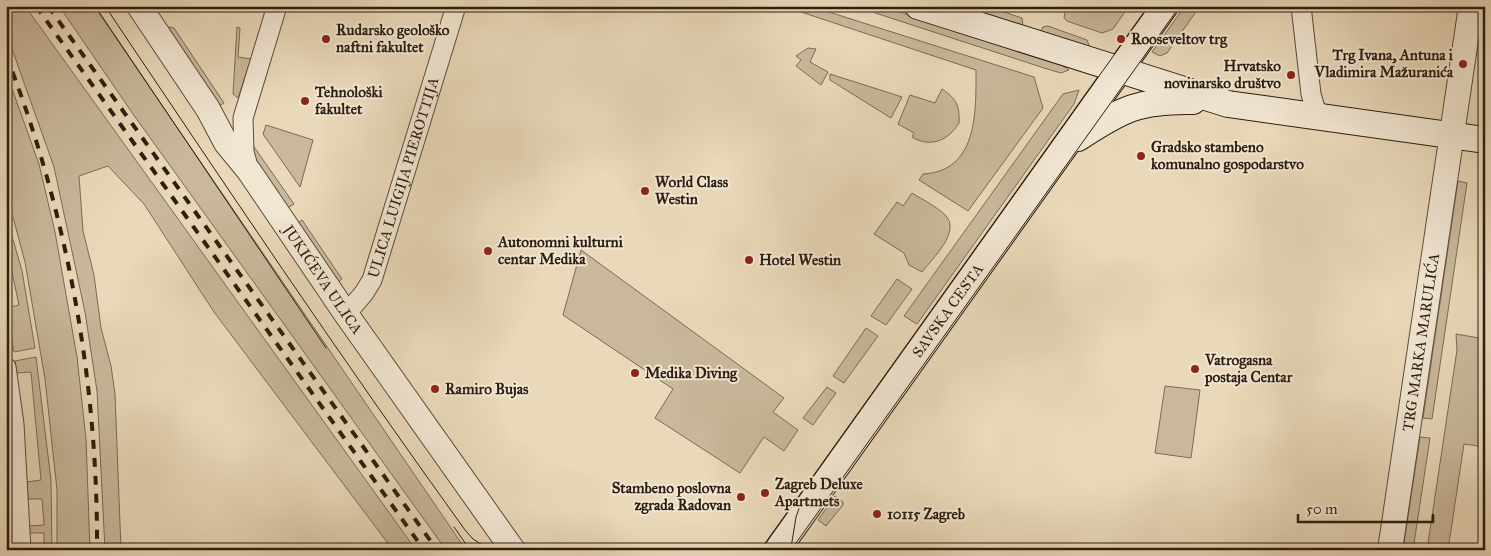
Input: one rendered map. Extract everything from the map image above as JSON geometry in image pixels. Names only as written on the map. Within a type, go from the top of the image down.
[{"type":"main road","points":[[918,6],[1119,71],[1248,108],[1485,140]]},
{"type":"main road","points":[[1119,71],[1165,6]]},
{"type":"main road","name":"SAVSKA CESTA","points":[[777,550],[1119,71]]},
{"type":"main road","points":[[1066,146],[1113,116],[1143,104],[1219,101]]},
{"type":"main road","points":[[797,550],[798,520]]},
{"type":"street","name":"JUKIĆEVA ULICA","points":[[139,6],[208,109],[226,143],[249,171],[346,314],[513,550]]},
{"type":"street","points":[[249,171],[244,152],[243,118],[277,6]]},
{"type":"street","name":"ULICA LUIGIJA PIEROTTIJA","points":[[346,314],[372,280],[456,6]]},
{"type":"street","points":[[1301,6],[1311,94],[1315,108],[1322,118]]},
{"type":"street","points":[[1452,136],[1471,6]]},
{"type":"street","points":[[208,109],[227,123],[240,122],[243,118]]},
{"type":"street","name":"TRG MARKA MARULIĆA","points":[[1390,550],[1452,136]]},
{"type":"street","points":[[6,367],[14,424],[21,550]]},
{"type":"shaded area","points":[[6,6],[25,6],[416,550],[393,550],[214,312],[144,204],[108,166],[79,176],[83,231],[94,275],[101,328],[111,366],[115,394],[121,550],[105,550],[97,391],[85,312],[54,167],[6,32]]},
{"type":"shaded area","points":[[59,6],[94,6],[466,550],[446,550],[133,114]]},
{"type":"shaded area","points":[[783,6],[810,6],[1034,77],[1043,108],[968,211],[919,180],[923,174],[941,170],[954,162],[964,151],[974,121],[976,70]]},
{"type":"shaded area","points":[[854,6],[882,6],[1060,64],[1069,70],[1061,73],[1044,68]]},
{"type":"shaded area","points":[[961,6],[986,6],[1022,18],[1023,26]]},
{"type":"shaded area","points":[[1066,6],[1129,6],[1113,29],[1102,33],[1067,21],[1064,18]]},
{"type":"shaded area","points":[[1185,6],[1200,6],[1167,53],[1160,56],[1152,52]]},
{"type":"shaded area","points":[[1048,26],[1087,40],[1090,48],[1040,32],[1043,27]]},
{"type":"shaded area","points":[[168,27],[174,28],[224,103],[217,107],[165,29]]},
{"type":"shaded area","points":[[237,27],[240,28],[238,57],[251,59],[238,98],[233,94]]},
{"type":"shaded area","points":[[808,48],[816,49],[810,62],[828,72],[821,85],[796,66],[801,60],[796,56]]},
{"type":"shaded area","points":[[6,72],[39,164],[55,232],[77,357],[86,439],[90,550],[57,550],[57,490],[45,379],[25,262],[6,191]]},
{"type":"shaded area","points":[[830,74],[902,97],[891,118],[830,80]]},
{"type":"shaded area","points":[[942,89],[954,99],[958,107],[959,123],[950,134],[938,141],[925,142],[912,137],[914,133],[898,124],[910,95],[935,103]]},
{"type":"shaded area","points":[[1079,90],[1074,104],[917,324],[904,316],[1063,94]]},
{"type":"shaded area","points":[[266,125],[313,140],[300,187],[263,134]]},
{"type":"shaded area","points":[[252,144],[294,204],[286,209],[264,178],[256,162]]},
{"type":"shaded area","points":[[1458,181],[1467,183],[1432,419],[1423,418]]},
{"type":"shaded area","points":[[912,193],[945,215],[950,229],[944,245],[922,272],[909,265],[904,253],[874,234],[897,202],[903,206]]},
{"type":"shaded area","points":[[6,215],[22,271],[35,348],[14,352],[6,308],[19,305],[9,258],[6,258]]},
{"type":"shaded area","points":[[302,220],[342,279],[336,284],[296,224]]},
{"type":"shaded area","points":[[581,250],[784,398],[773,412],[798,430],[784,451],[764,437],[740,473],[655,418],[673,389],[563,315]]},
{"type":"shaded area","points":[[897,279],[912,289],[886,325],[871,316]]},
{"type":"shaded area","points":[[866,328],[878,336],[844,383],[833,376]]},
{"type":"shaded area","points":[[1456,334],[1485,339],[1485,447],[1464,444],[1448,550],[1427,550],[1457,350]]},
{"type":"shaded area","points":[[36,357],[51,480],[52,550],[44,550],[44,533],[29,533],[29,526],[44,525],[42,499],[28,499],[27,482],[41,480],[31,372],[17,373],[15,361]]},
{"type":"shaded area","points":[[1165,386],[1200,390],[1191,458],[1155,453]]},
{"type":"shaded area","points":[[827,387],[836,393],[813,425],[803,418]]},
{"type":"shaded area","points":[[1420,437],[1430,438],[1413,550],[1403,550]]},
{"type":"shaded area","points":[[835,496],[843,502],[843,505],[826,526],[818,520]]},
{"type":"tram line","points":[[95,6],[326,348]]},
{"type":"tram line","points":[[105,6],[283,270],[465,530],[473,539],[490,550]]},
{"type":"tram line","points":[[761,550],[1149,6]]},
{"type":"tram line","points":[[791,550],[1180,6]]},
{"type":"tram line","points":[[791,548],[796,517],[802,500]]},
{"type":"tram line","points":[[454,527],[470,550]]},
{"type":"railway","points":[[36,6],[424,550]]},
{"type":"railway","points":[[48,6],[437,550]]},
{"type":"railway","points":[[6,55],[46,174],[75,298],[85,360],[92,423],[97,550]]},
{"type":"place","name":"Rudarsko geološko naftni fakultet","points":[[326,39]]},
{"type":"place","name":"Rooseveltov trg","points":[[1121,39]]},
{"type":"place","name":"Trg Ivana, Antuna i Vladimira Mažuranića","points":[[1463,64]]},
{"type":"place","name":"Hrvatsko novinarsko društvo","points":[[1291,75]]},
{"type":"place","name":"Tehnološki fakultet","points":[[305,101]]},
{"type":"place","name":"Gradsko stambeno komunalno gospodarstvo","points":[[1141,156]]},
{"type":"place","name":"World Class Westin","points":[[645,191]]},
{"type":"place","name":"Autonomni kulturni centar Medika","points":[[488,251]]},
{"type":"place","name":"Hotel Westin","points":[[749,260]]},
{"type":"place","name":"Vatrogasna postaja Centar","points":[[1195,369]]},
{"type":"place","name":"Medika Diving","points":[[635,373]]},
{"type":"place","name":"Ramiro Bujas","points":[[435,389]]},
{"type":"place","name":"Zagreb Deluxe Apartmets","points":[[765,493]]},
{"type":"place","name":"Stambeno poslovna zgrada Radovan","points":[[741,497]]},
{"type":"place","name":"10115 Zagreb","points":[[877,514]]}]
